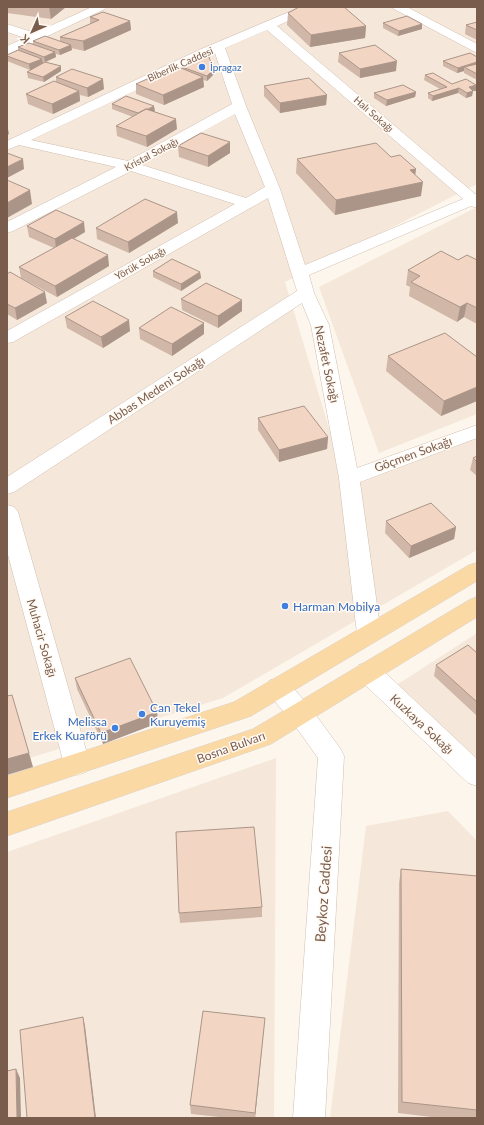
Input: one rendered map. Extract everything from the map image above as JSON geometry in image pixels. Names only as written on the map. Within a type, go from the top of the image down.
[{"type":"main road","points":[[7,787],[242,709],[477,571]]},
{"type":"main road","name":"Bosna Bulvarı","points":[[7,824],[262,737],[477,606]]},
{"type":"street","points":[[7,51],[34,37],[101,7]]},
{"type":"street","points":[[288,7],[307,9]]},
{"type":"street","points":[[398,7],[477,49]]},
{"type":"street","name":"Biberlik Caddesi","points":[[13,144],[57,121],[219,47],[307,9]]},
{"type":"street","name":"Halı Sokağı","points":[[270,26],[476,200]]},
{"type":"street","points":[[7,28],[34,37]]},
{"type":"street","points":[[219,47],[239,106]]},
{"type":"street","name":"Kristal Sokağı","points":[[7,228],[130,166],[239,106]]},
{"type":"street","name":"Nezafet Sokağı","points":[[239,106],[273,188],[306,293],[320,325],[349,478],[369,634]]},
{"type":"street","points":[[13,144],[130,166],[246,204]]},
{"type":"street","name":"Yörük Sokağı","points":[[7,338],[273,188]]},
{"type":"street","points":[[300,273],[476,200]]},
{"type":"street","name":"Abbas Medeni Sokağı","points":[[7,487],[306,293]]},
{"type":"street","name":"Göçmen Sokağı","points":[[349,478],[477,431]]},
{"type":"street","name":"Muhacir Sokağı","points":[[7,512],[77,764]]},
{"type":"street","name":"Kuzkaya Sokağı","points":[[368,672],[477,775]]},
{"type":"street","name":"Beykoz Caddesi","points":[[278,688],[300,713],[331,756],[309,1118]]},
{"type":"shaded area","points":[[7,7],[477,7],[477,184],[285,282],[347,488],[477,438],[477,550],[223,698],[7,765]]},
{"type":"shaded area","points":[[477,207],[477,414],[379,453],[319,287]]},
{"type":"shaded area","points":[[477,633],[477,758],[395,686]]},
{"type":"shaded area","points":[[276,758],[274,1118],[7,1118],[7,852]]},
{"type":"shaded area","points":[[448,811],[477,841],[477,1118],[330,1118],[366,826]]},
{"type":"building","points":[[299,7],[344,7],[366,26],[311,35],[288,13]]},
{"type":"building","points":[[103,12],[130,21],[83,41],[60,37],[99,20],[90,17]]},
{"type":"building","points":[[407,16],[422,24],[399,31],[383,23]]},
{"type":"building","points":[[477,22],[477,30],[466,25]]},
{"type":"building","points":[[45,36],[71,45],[59,50],[33,41]]},
{"type":"building","points":[[29,43],[55,52],[44,57],[18,47]]},
{"type":"building","points":[[375,45],[397,61],[360,69],[339,53]]},
{"type":"building","points":[[18,50],[42,59],[29,64],[7,56]]},
{"type":"building","points":[[470,53],[477,57],[477,62],[458,68],[443,61]]},
{"type":"building","points":[[208,55],[214,69],[207,76],[182,67]]},
{"type":"building","points":[[45,62],[61,66],[43,77],[27,72]]},
{"type":"building","points":[[477,64],[477,74],[464,67]]},
{"type":"building","points":[[176,66],[203,77],[163,95],[136,84]]},
{"type":"building","points":[[72,69],[103,79],[87,88],[56,77]]},
{"type":"building","points":[[433,73],[452,84],[466,79],[476,85],[469,87],[473,91],[467,93],[459,88],[433,96],[428,93],[447,87],[425,75]]},
{"type":"building","points":[[309,78],[327,95],[280,103],[264,86]]},
{"type":"building","points":[[54,81],[79,91],[52,104],[26,94]]},
{"type":"building","points":[[403,85],[416,92],[387,100],[374,93]]},
{"type":"building","points":[[126,96],[154,106],[138,113],[112,104]]},
{"type":"building","points":[[146,109],[176,119],[146,136],[116,126]]},
{"type":"building","points":[[201,133],[230,142],[208,156],[178,146]]},
{"type":"building","points":[[376,143],[391,157],[400,155],[416,169],[410,170],[423,182],[336,200],[297,159]]},
{"type":"building","points":[[7,153],[23,159],[7,167]]},
{"type":"building","points":[[7,180],[30,190],[7,203]]},
{"type":"building","points":[[145,199],[177,212],[128,242],[96,228]]},
{"type":"building","points":[[56,210],[84,222],[55,239],[27,226]]},
{"type":"building","points":[[72,238],[108,255],[55,286],[19,267]]},
{"type":"building","points":[[441,251],[458,260],[467,255],[477,260],[477,308],[467,303],[460,307],[411,282],[420,276],[408,270]]},
{"type":"building","points":[[172,259],[200,272],[181,284],[153,271]]},
{"type":"building","points":[[10,272],[45,292],[15,308],[7,304],[7,274]]},
{"type":"building","points":[[206,283],[242,300],[218,316],[181,299]]},
{"type":"building","points":[[93,301],[129,320],[101,337],[65,317]]},
{"type":"building","points":[[171,307],[204,323],[172,344],[139,328]]},
{"type":"building","points":[[445,333],[477,357],[477,387],[444,401],[388,356]]},
{"type":"building","points":[[304,406],[328,437],[279,450],[258,418]]},
{"type":"building","points":[[477,456],[477,462],[473,458]]},
{"type":"building","points":[[431,503],[456,527],[411,546],[386,521]]},
{"type":"building","points":[[468,645],[477,653],[477,702],[436,665]]},
{"type":"building","points":[[130,658],[157,712],[101,733],[75,678]]},
{"type":"building","points":[[12,695],[29,753],[7,759],[7,696]]},
{"type":"building","points":[[254,827],[262,907],[179,913],[176,832]]},
{"type":"building","points":[[401,869],[477,876],[477,1110],[402,1102]]},
{"type":"building","points":[[203,1011],[265,1018],[255,1113],[190,1105]]},
{"type":"building","points":[[83,1017],[95,1118],[27,1118],[20,1030]]},
{"type":"building","points":[[16,1069],[17,1118],[7,1118],[7,1071]]},
{"type":"place","name":"İpragaz","points":[[202,67]]},
{"type":"place","name":"Harman Mobilya","points":[[285,606]]},
{"type":"place","name":"Can Tekel Kuruyemiş","points":[[142,714]]},
{"type":"place","name":"Melissa Erkek Kuaförü","points":[[115,728]]}]
